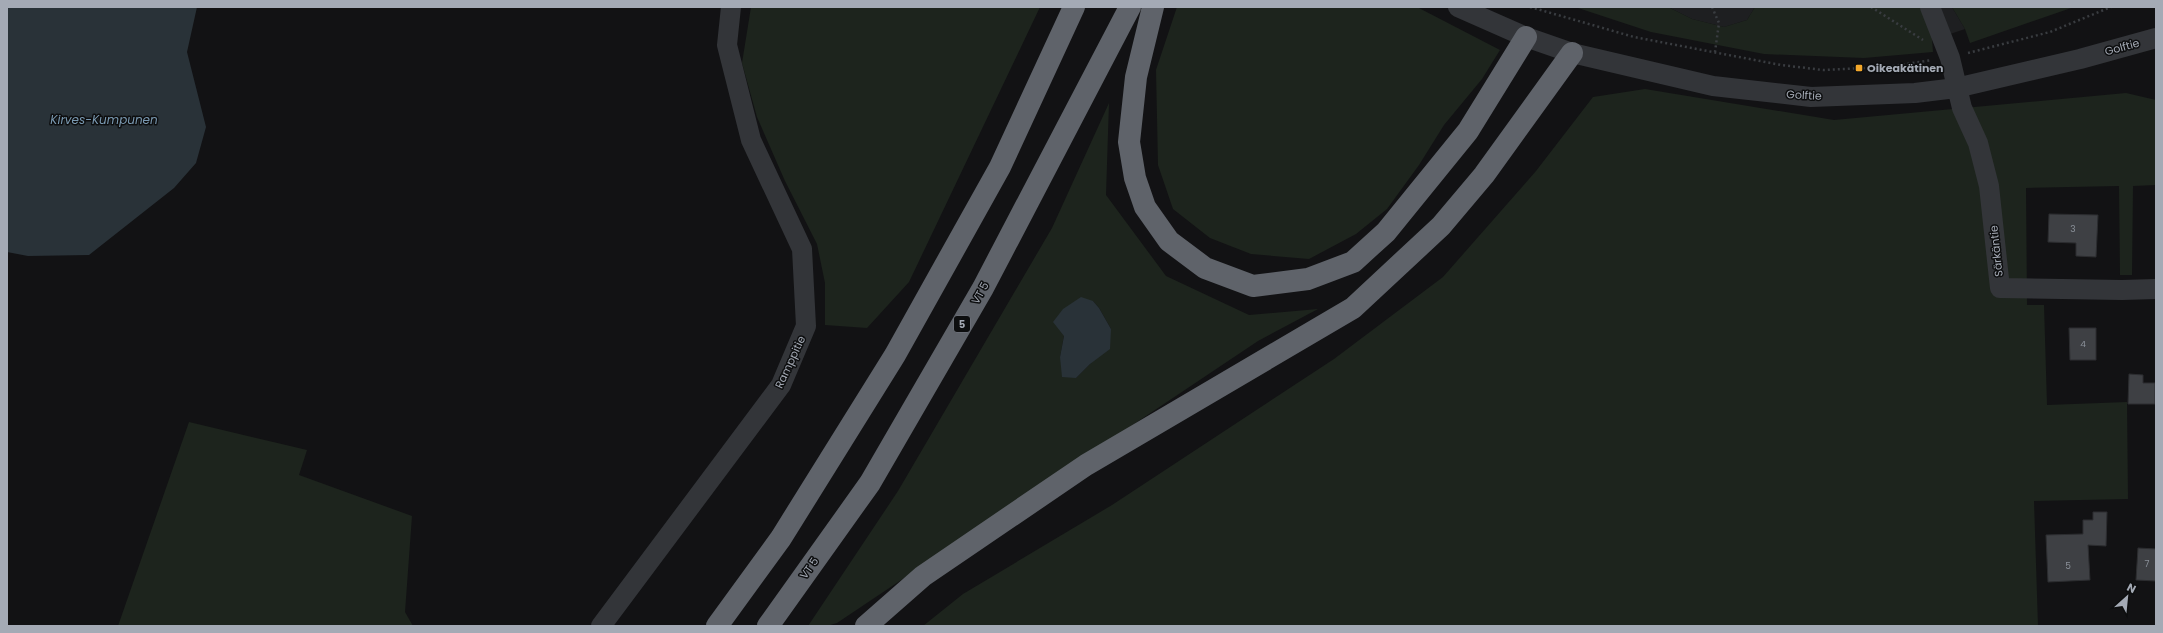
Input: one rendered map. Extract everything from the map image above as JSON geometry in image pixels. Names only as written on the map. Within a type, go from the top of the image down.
[{"type":"highway","points":[[717,626],[781,538],[895,355],[1000,167],[1074,7]]},
{"type":"highway","name":"VT 5","points":[[768,626],[877,470],[983,288],[1130,7]]},
{"type":"highway","points":[[1153,7],[1136,77],[1129,142],[1136,178],[1145,207],[1169,241],[1205,268],[1253,286],[1308,279],[1353,262],[1386,232],[1468,131],[1526,37]]},
{"type":"highway","points":[[866,626],[923,576],[1086,464],[1354,308],[1441,226],[1484,175],[1572,53]]},
{"type":"street","name":"Ramppitie","points":[[601,626],[781,385],[806,326],[802,249],[751,140],[727,45],[731,7]]},
{"type":"street","name":"Golftie","points":[[1458,7],[1526,37],[1572,53],[1713,86],[1811,97],[1915,94],[1956,88],[2080,59],[2156,38]]},
{"type":"street","points":[[1930,7],[1950,58],[1956,88]]},
{"type":"street","name":"Särkäntie","points":[[1956,88],[1962,108],[1978,143],[1989,186],[2000,288],[2122,290],[2156,289]]},
{"type":"path","points":[[1530,7],[1634,37],[1781,65],[1823,70],[1887,67],[1950,58],[2050,32],[2111,7]]},
{"type":"path","points":[[1712,7],[1719,23],[1715,52]]},
{"type":"path","points":[[1871,7],[1924,41]]},
{"type":"shaded area","points":[[751,7],[1040,7],[909,282],[867,328],[825,325],[825,283],[817,244],[785,181],[757,117],[742,63]]},
{"type":"shaded area","points":[[1177,7],[1417,7],[1500,50],[1482,79],[1444,125],[1419,165],[1387,209],[1356,234],[1309,259],[1251,254],[1210,238],[1173,209],[1158,165],[1156,70]]},
{"type":"shaded area","points":[[1575,7],[1668,7],[1692,19],[1724,27],[1747,20],[1755,7],[1921,7],[1931,26],[1933,52],[1864,58],[1764,54],[1651,32]]},
{"type":"shaded area","points":[[1668,7],[1755,7],[1747,20],[1724,27],[1692,19]]},
{"type":"shaded area","points":[[1921,7],[1952,7],[1965,29],[1932,40],[1931,26]]},
{"type":"shaded area","points":[[1952,7],[2074,7],[1970,43],[1965,29]]},
{"type":"shaded area","points":[[1645,89],[1834,120],[2126,93],[2156,100],[2156,185],[2133,186],[2132,275],[2120,275],[2119,186],[2026,188],[2027,305],[2044,305],[2047,405],[2127,402],[2128,499],[2034,501],[2038,626],[923,626],[963,594],[1112,505],[1334,359],[1443,277],[1536,171],[1593,97]]},
{"type":"shaded area","points":[[1109,103],[1106,195],[1166,276],[1249,315],[1318,309],[1258,341],[837,623],[827,626],[808,626],[898,491],[1052,228]],"holes":[[[1093,301],[1099,308],[1111,329],[1090,364],[1076,378],[1060,357],[1064,336]]]},
{"type":"shaded area","points":[[189,422],[307,450],[299,475],[412,516],[405,612],[413,626],[118,626]]},
{"type":"water","name":"Kirves-Kumpunen","points":[[7,7],[197,7],[187,52],[206,127],[196,163],[174,188],[89,255],[28,256],[7,252]]},
{"type":"water","points":[[1081,297],[1093,301],[1099,308],[1111,329],[1110,349],[1090,364],[1076,378],[1062,377],[1060,357],[1064,336],[1053,322],[1063,309]]},
{"type":"building","points":[[2049,214],[2098,215],[2096,257],[2076,256],[2076,243],[2048,242]]},
{"type":"building","points":[[2069,328],[2096,328],[2096,360],[2070,360]]},
{"type":"building","points":[[2129,374],[2143,375],[2143,383],[2155,383],[2155,404],[2128,404]]},
{"type":"building","points":[[2093,512],[2107,512],[2106,546],[2088,545],[2090,580],[2048,582],[2046,535],[2083,534],[2083,520],[2093,520]]},
{"type":"building","points":[[2138,548],[2156,549],[2156,581],[2136,580]]},
{"type":"place","name":"Oikeakätinen","points":[[1859,68]]}]
